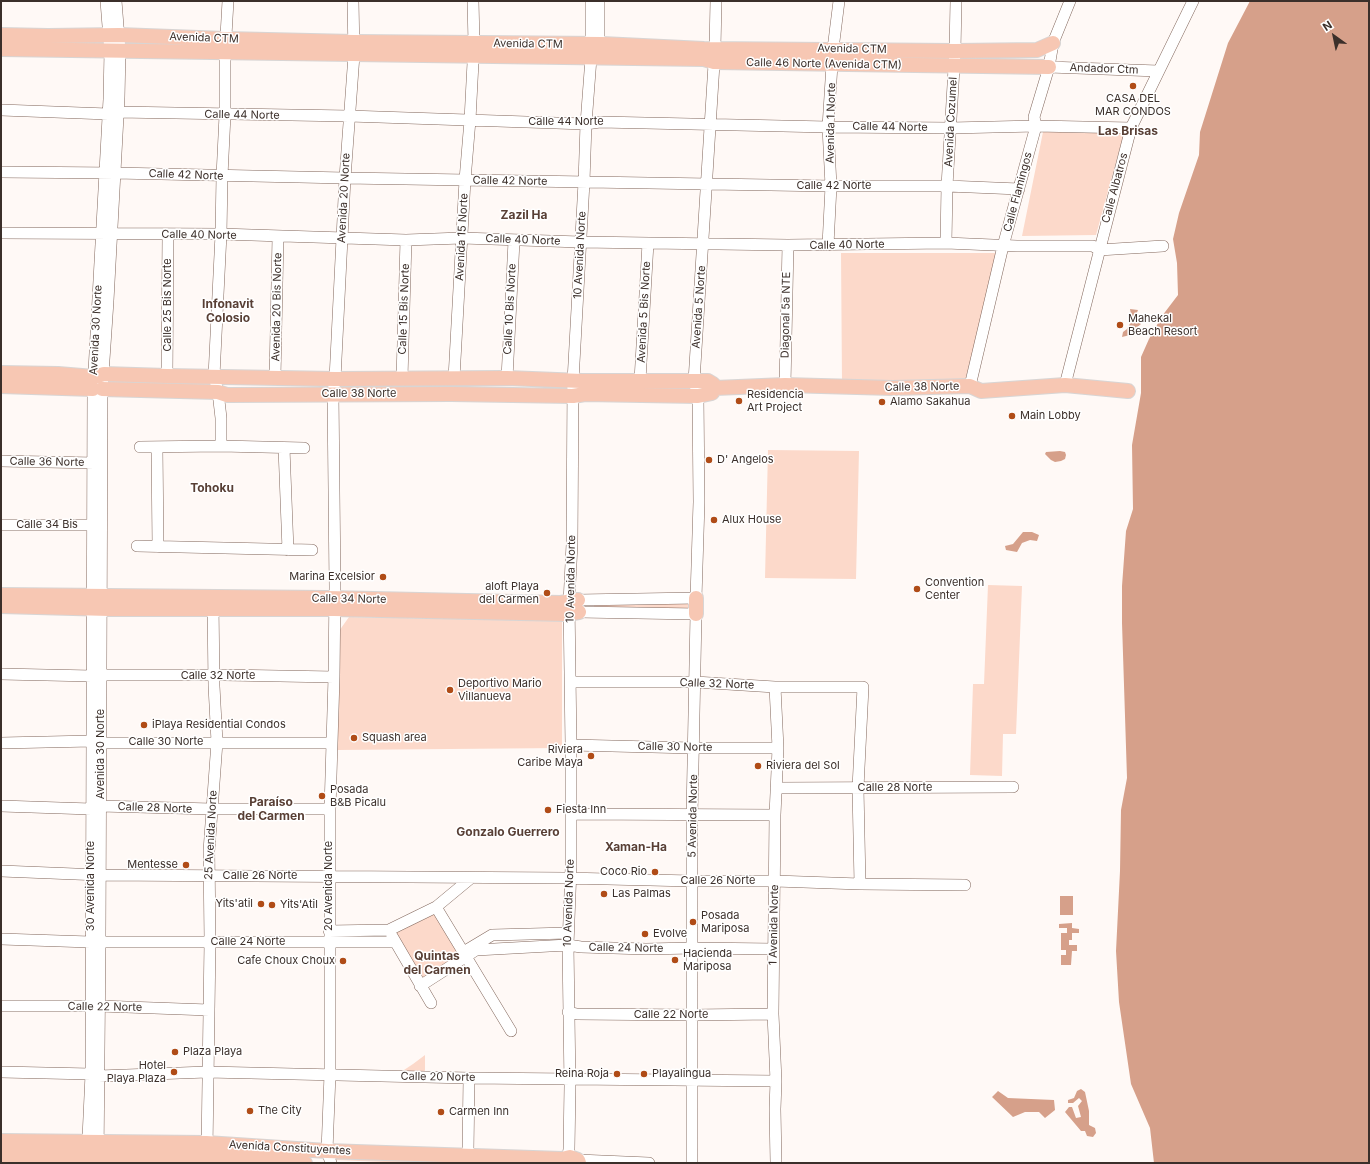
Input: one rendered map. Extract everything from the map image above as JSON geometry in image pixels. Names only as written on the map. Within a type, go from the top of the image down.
[{"type":"main road","name":"Avenida CTM","points":[[1,35],[114,35],[225,46]]},
{"type":"main road","name":"Avenida CTM","points":[[1,49],[115,51],[225,46],[709,54],[834,49],[955,51],[1037,50],[1054,42]]},
{"type":"main road","name":"Calle 46 Norte (Avenida CTM)","points":[[709,54],[832,64],[1049,67]]},
{"type":"main road","name":"Calle 38 Norte","points":[[1,373],[58,374],[98,382],[223,394],[451,394],[573,396],[585,394],[698,396],[712,393],[715,388]]},
{"type":"main road","name":"Calle 38 Norte","points":[[1,386],[98,382],[167,376],[214,376],[335,379],[507,378],[573,381],[708,381],[713,384],[715,388]]},
{"type":"main road","points":[[451,394],[454,378]]},
{"type":"main road","name":"Calle 38 Norte","points":[[715,388],[785,385],[893,388],[970,386],[981,391],[1065,385],[1128,391]]},
{"type":"main road","name":"Calle 34 Norte","points":[[1,595],[97,603]]},
{"type":"main road","name":"Avenida 5 Norte","points":[[696,598],[696,614]]},
{"type":"main road","name":"Calle 34 Norte","points":[[1,606],[97,603],[214,603],[574,607]]},
{"type":"main road","name":"Avenida Constituyentes","points":[[1,1141],[93,1154]]},
{"type":"main road","name":"Avenida Constituyentes","points":[[207,1150],[246,1161],[305,1163]]},
{"type":"main road","name":"Avenida Constituyentes","points":[[1,1155],[93,1154],[207,1150],[326,1157],[575,1160]]},
{"type":"street","points":[[106,1],[114,35]]},
{"type":"street","points":[[115,51],[114,35],[116,1]]},
{"type":"street","points":[[224,446],[221,418],[223,394],[214,376],[221,234],[225,115],[225,46],[228,1]]},
{"type":"street","name":"Avenida 20 Norte","points":[[333,394],[335,379],[341,237],[354,48],[353,1]]},
{"type":"street","name":"Avenida 15 Norte","points":[[454,378],[465,180],[470,120],[474,1]]},
{"type":"street","name":"10 Avenida Norte","points":[[591,1],[595,51]]},
{"type":"street","name":"10 Avenida Norte","points":[[575,1160],[569,1149],[574,1079],[568,1012],[571,682],[574,607],[572,544],[573,381],[584,242],[584,182],[591,123],[599,1]]},
{"type":"street","name":"Avenida 5 Norte","points":[[696,598],[699,502],[698,396],[694,381],[710,125],[709,54],[716,1]]},
{"type":"street","name":"Avenida 1 Norte","points":[[828,245],[831,186],[828,127],[832,64],[839,1]]},
{"type":"street","name":"Avenida Cozumel","points":[[946,243],[947,186],[955,51],[956,1]]},
{"type":"street","name":"Calle Flamingos","points":[[970,386],[1003,246],[1036,126],[1034,117],[1049,67],[1054,42],[1070,1]]},
{"type":"street","name":"Calle Albatros","points":[[1065,385],[1132,128],[1158,71],[1193,1]]},
{"type":"street","name":"Avenida 30 Norte","points":[[113,113],[119,98],[115,51]]},
{"type":"street","name":"Avenida 30 Norte","points":[[97,603],[93,525],[94,463],[110,173],[115,51]]},
{"type":"street","name":"Andador Ctm","points":[[1049,67],[1158,71]]},
{"type":"street","name":"Calle 44 Norte","points":[[1,110],[828,127],[951,128],[1036,126],[1132,128]]},
{"type":"street","name":"Calle 42 Norte","points":[[1,172],[831,186],[947,186],[1019,189]]},
{"type":"street","name":"Calle 40 Norte","points":[[1,233],[221,234],[406,240],[462,238],[584,242],[788,245],[946,243],[1003,246],[1093,246],[1099,250],[1163,246]]},
{"type":"street","name":"Calle 25 Bis Norte","points":[[167,376],[168,234]]},
{"type":"street","name":"Avenida 20 Bis Norte","points":[[275,377],[278,236]]},
{"type":"street","name":"Calle 15 Bis Norte","points":[[402,378],[406,240]]},
{"type":"street","name":"Calle 10 Bis Norte","points":[[507,378],[514,240]]},
{"type":"street","name":"Avenida 5 Bis Norte","points":[[640,380],[648,243]]},
{"type":"street","name":"Diagonal 5a NTE","points":[[785,385],[788,245]]},
{"type":"street","name":"Avenida 30 Norte","points":[[97,603],[103,483],[98,382]]},
{"type":"street","points":[[333,394],[334,604]]},
{"type":"street","points":[[140,446],[304,448]]},
{"type":"street","points":[[156,446],[158,547]]},
{"type":"street","points":[[284,448],[288,550]]},
{"type":"street","name":"Calle 36 Norte","points":[[1,461],[94,463]]},
{"type":"street","name":"Calle 34 Bis","points":[[1,525],[93,525]]},
{"type":"street","points":[[137,546],[312,550]]},
{"type":"street","name":"Calle 34 Norte","points":[[574,607],[696,598]]},
{"type":"street","points":[[97,603],[97,676]]},
{"type":"street","name":"25 Avenida Norte","points":[[207,1150],[210,942],[209,851],[217,742],[214,676],[214,603]]},
{"type":"street","name":"20 Avenida Norte","points":[[326,1157],[330,1074],[330,809],[334,677],[334,604]]},
{"type":"street","name":"Calle 34 Norte","points":[[574,607],[696,614]]},
{"type":"street","name":"5 Avenida Norte","points":[[692,1163],[692,815],[696,614]]},
{"type":"street","name":"Calle 32 Norte","points":[[1,674],[334,677]]},
{"type":"street","name":"Avenida 30 Norte","points":[[96,742],[97,676]]},
{"type":"street","name":"Calle 32 Norte","points":[[571,682],[695,682],[775,686],[863,687],[858,788]]},
{"type":"street","name":"1 Avenida Norte","points":[[775,686],[778,748],[775,815],[773,1014],[776,1081],[776,1163]]},
{"type":"street","name":"30 Avenida Norte","points":[[93,1154],[95,1075],[96,742]]},
{"type":"street","name":"Calle 30 Norte","points":[[1,743],[332,743]]},
{"type":"street","name":"Calle 30 Norte","points":[[571,745],[693,748],[778,748]]},
{"type":"street","name":"Calle 28 Norte","points":[[776,788],[1013,788]]},
{"type":"street","points":[[858,788],[860,884]]},
{"type":"street","name":"Calle 28 Norte","points":[[1,806],[330,809]]},
{"type":"street","name":"Avenida 30 Norte","points":[[96,808],[100,833]]},
{"type":"street","points":[[571,814],[775,815]]},
{"type":"street","name":"30 Avenida Norte","points":[[96,875],[100,833]]},
{"type":"street","name":"Calle 26 Norte","points":[[1,872],[96,875],[570,878],[692,882],[775,881],[860,884],[966,885]]},
{"type":"street","points":[[431,1003],[389,930],[436,907],[471,878]]},
{"type":"street","points":[[436,907],[511,1031]]},
{"type":"street","name":"Calle 24 Norte","points":[[1,939],[95,942],[210,942],[329,937],[389,930]]},
{"type":"street","name":"Calle 24 Norte","points":[[420,986],[492,934],[568,932]]},
{"type":"street","name":"Calle 24 Norte","points":[[329,937],[395,942]]},
{"type":"street","name":"Calle 24 Norte","points":[[465,954],[476,950],[568,946],[581,948],[646,949],[774,949]]},
{"type":"street","name":"Calle 22 Norte","points":[[1,1006],[209,1010]]},
{"type":"street","name":"Calle 22 Norte","points":[[568,1012],[577,1014],[773,1014]]},
{"type":"street","name":"Calle 20 Norte","points":[[1,1072],[95,1075],[207,1072],[469,1078],[776,1081]]},
{"type":"street","points":[[465,1159],[468,1152],[469,1078]]},
{"type":"street","name":"Avenida Constituyentes","points":[[575,1160],[649,1163]]},
{"type":"shaded area","points":[[1250,1],[1369,1],[1369,1163],[1154,1163],[1150,1128],[1131,1084],[1119,1002],[1116,951],[1121,810],[1127,778],[1122,586],[1126,531],[1133,509],[1132,445],[1141,393],[1141,357],[1162,316],[1178,295],[1177,263],[1173,239],[1179,213],[1199,155],[1200,132],[1228,43]]},
{"type":"shaded area","points":[[1043,132],[1124,133],[1096,235],[1022,236]]},
{"type":"shaded area","points":[[841,253],[1000,253],[965,381],[842,383]]},
{"type":"shaded area","points":[[1130,309],[1138,310],[1136,315],[1141,324],[1130,335],[1122,337],[1123,332],[1127,329],[1132,320]]},
{"type":"shaded area","points":[[768,450],[859,451],[856,579],[765,578]]},
{"type":"shaded area","points":[[1046,452],[1065,452],[1066,455],[1065,459],[1061,461],[1055,462],[1045,454]]},
{"type":"shaded area","points":[[1023,532],[1032,532],[1039,535],[1037,541],[1030,540],[1022,543],[1017,552],[1006,550],[1005,546],[1013,544]]},
{"type":"shaded area","points":[[988,585],[1022,586],[1016,734],[1003,734],[1002,776],[970,775],[973,684],[984,684]]},
{"type":"shaded area","points":[[691,603],[691,610],[594,607],[594,605],[598,604]]},
{"type":"shaded area","name":"Deportivo Mario Villanueva","points":[[349,617],[562,621],[562,748],[337,750],[339,631]]},
{"type":"shaded area","points":[[1060,896],[1073,896],[1073,915],[1060,915]]},
{"type":"shaded area","points":[[435,910],[463,955],[420,980],[394,934]]},
{"type":"shaded area","points":[[1072,923],[1072,928],[1079,929],[1079,933],[1072,933],[1072,940],[1069,940],[1069,945],[1077,945],[1077,951],[1072,951],[1071,965],[1061,965],[1061,955],[1066,955],[1066,950],[1061,950],[1061,933],[1067,933],[1067,928],[1059,928],[1059,924]]},
{"type":"shaded area","points":[[425,1055],[425,1072],[401,1072],[413,1064]]},
{"type":"shaded area","points":[[1081,1089],[1085,1092],[1089,1111],[1089,1125],[1095,1128],[1096,1133],[1093,1137],[1087,1136],[1085,1131],[1081,1131],[1065,1112],[1069,1107],[1072,1107],[1076,1118],[1081,1117],[1078,1106],[1082,1101],[1079,1098],[1073,1103],[1068,1103],[1068,1100],[1074,1098],[1077,1091]]},
{"type":"shaded area","points":[[998,1091],[1008,1098],[1054,1100],[1055,1110],[1045,1118],[1039,1112],[1025,1112],[1013,1117],[992,1097]]},
{"type":"shaded area","points":[[333,1158],[456,1162],[409,1163],[335,1160]]},
{"type":"place","name":"CASA DEL MAR CONDOS","points":[[1133,86]]},
{"type":"place","name":"Mahekal Beach Resort","points":[[1120,325]]},
{"type":"place","name":"Residencia Art Project","points":[[739,401]]},
{"type":"place","name":"Alamo Sakahua","points":[[882,402]]},
{"type":"place","name":"Main Lobby","points":[[1012,416]]},
{"type":"place","name":"D' Angelos","points":[[709,460]]},
{"type":"place","name":"Alux House","points":[[714,520]]},
{"type":"place","name":"Marina Excelsior","points":[[383,577]]},
{"type":"place","name":"Convention Center","points":[[917,589]]},
{"type":"place","name":"aloft Playa del Carmen","points":[[547,593]]},
{"type":"place","name":"Deportivo Mario Villanueva","points":[[450,690]]},
{"type":"place","name":"iPlaya Residential Condos","points":[[144,725]]},
{"type":"place","name":"Squash area","points":[[354,738]]},
{"type":"place","name":"Riviera Caribe Maya","points":[[591,756]]},
{"type":"place","name":"Riviera del Sol","points":[[758,766]]},
{"type":"place","name":"Posada B&B Picalu","points":[[322,796]]},
{"type":"place","name":"Fiesta Inn","points":[[548,810]]},
{"type":"place","name":"Mentesse","points":[[186,865]]},
{"type":"place","name":"Coco Rio","points":[[655,872]]},
{"type":"place","name":"Las Palmas","points":[[604,894]]},
{"type":"place","name":"Yits'atil","points":[[261,904]]},
{"type":"place","name":"Yits'Atil","points":[[272,905]]},
{"type":"place","name":"Posada Mariposa","points":[[693,922]]},
{"type":"place","name":"Evolve","points":[[645,934]]},
{"type":"place","name":"Hacienda Mariposa","points":[[675,960]]},
{"type":"place","name":"Cafe Choux Choux","points":[[343,961]]},
{"type":"place","name":"Plaza Playa","points":[[175,1052]]},
{"type":"place","name":"Hotel Playa Plaza","points":[[174,1072]]},
{"type":"place","name":"Reina Roja","points":[[617,1074]]},
{"type":"place","name":"Playalingua","points":[[644,1074]]},
{"type":"place","name":"The City","points":[[250,1111]]},
{"type":"place","name":"Carmen Inn","points":[[441,1112]]},
{"type":"district","name":"Las Brisas","points":[[1128,131]]},
{"type":"district","name":"Zazil Ha","points":[[524,215]]},
{"type":"district","name":"Infonavit Colosio","points":[[228,311]]},
{"type":"district","name":"Tohoku","points":[[212,488]]},
{"type":"district","name":"Paraíso del Carmen","points":[[271,809]]},
{"type":"district","name":"Gonzalo Guerrero","points":[[508,832]]},
{"type":"district","name":"Xaman-Ha","points":[[636,847]]},
{"type":"district","name":"Quintas del Carmen","points":[[437,963]]}]
